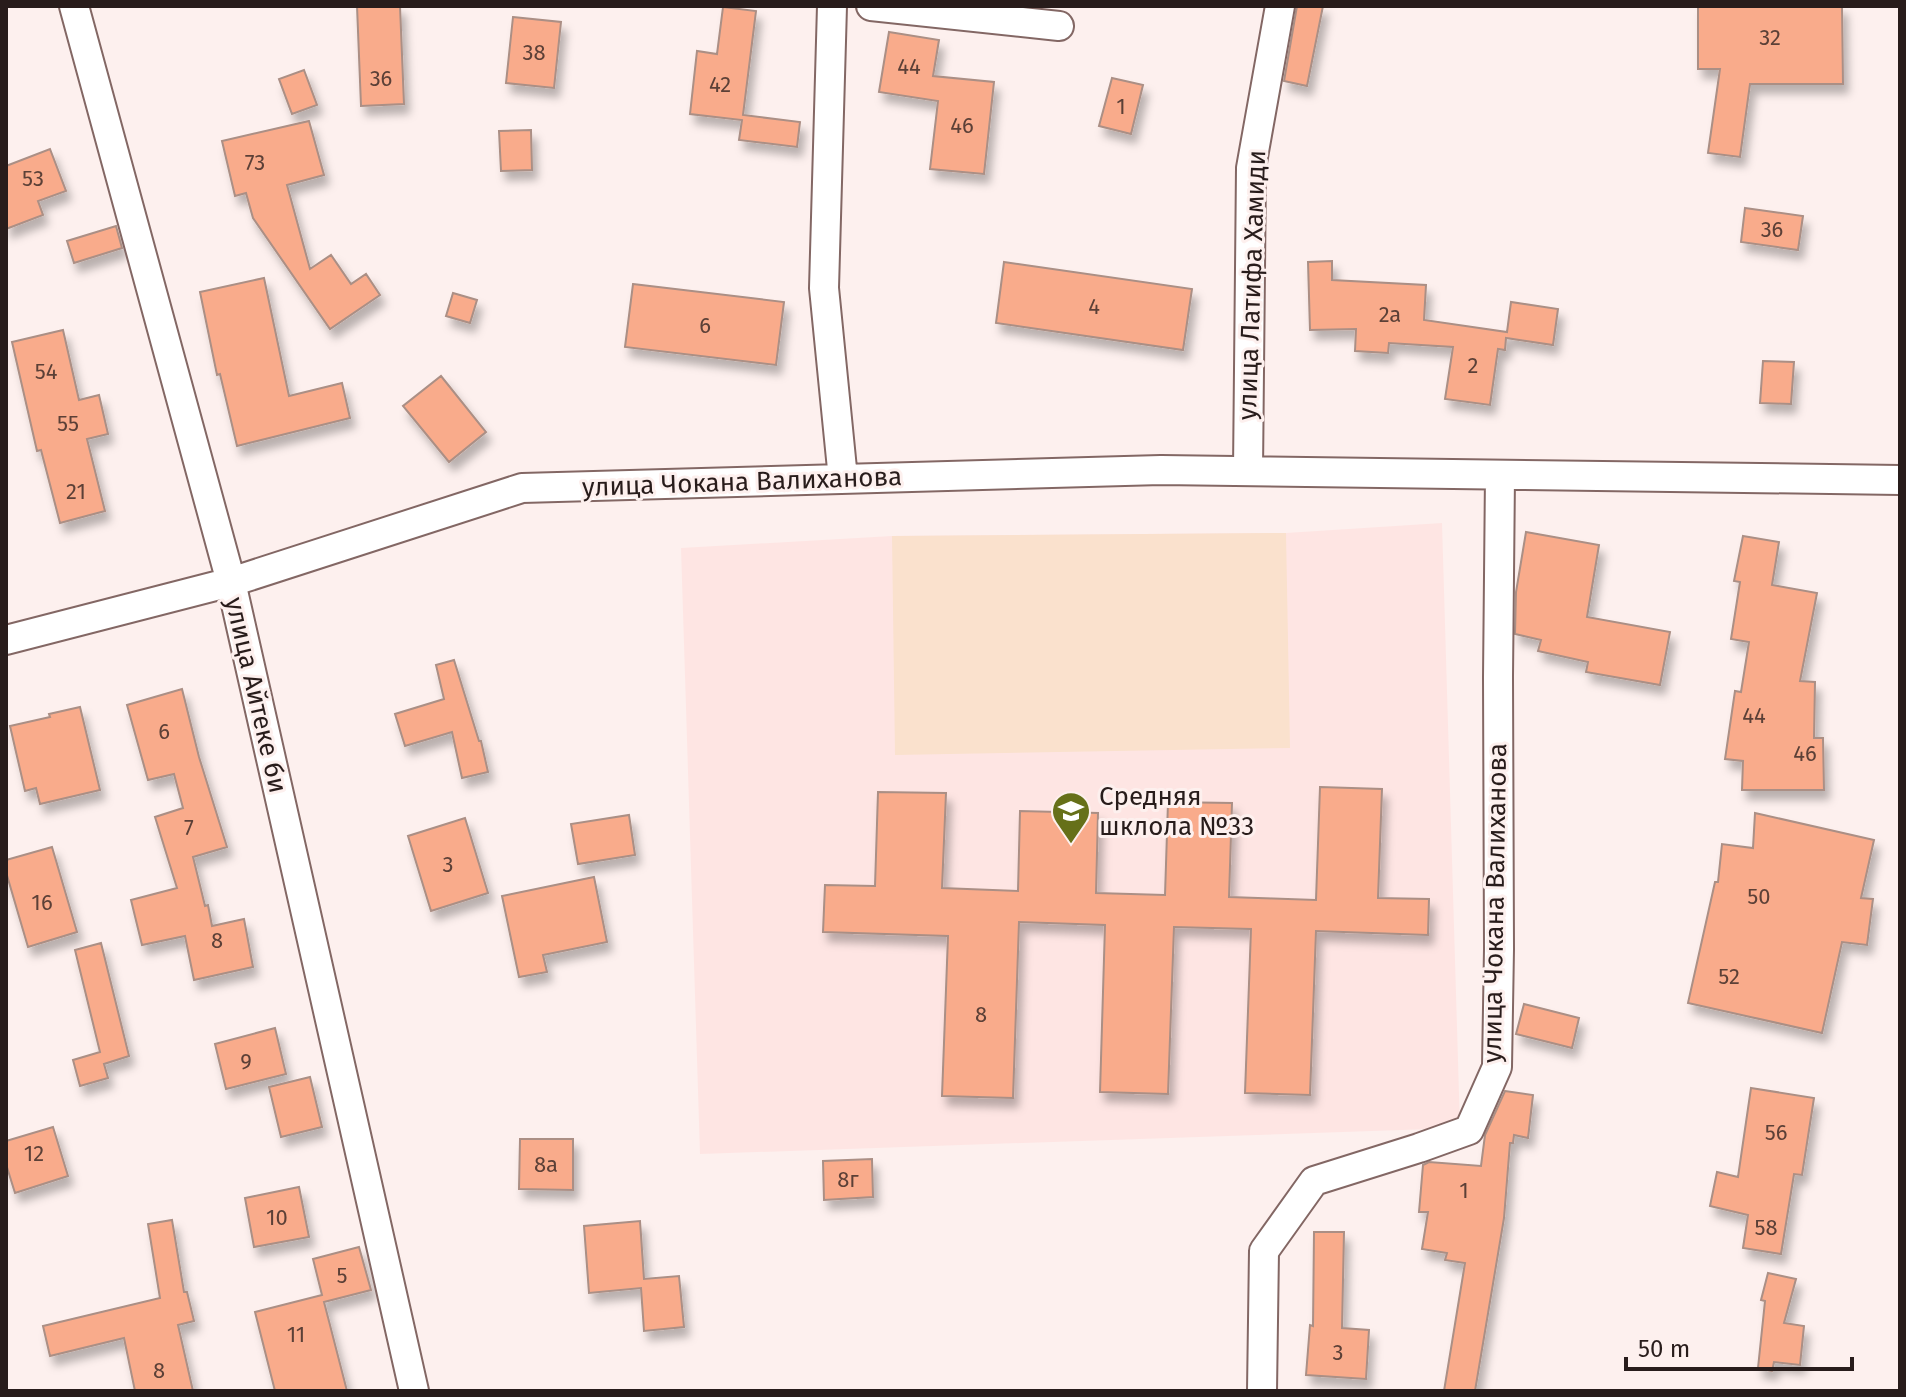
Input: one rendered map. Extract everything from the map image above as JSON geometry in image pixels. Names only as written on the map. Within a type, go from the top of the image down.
[{"type":"street","name":"улица Айтеке би","points":[[74,6],[231,582],[414,1391]]},
{"type":"street","points":[[832,6],[824,288],[843,479]]},
{"type":"street","points":[[871,6],[1059,26]]},
{"type":"street","name":"улица Латифа Хамиди","points":[[1248,471],[1251,168],[1280,6]]},
{"type":"street","name":"улица Чокана Валиханова","points":[[6,640],[231,582],[522,488],[1161,470],[1900,480]]},
{"type":"street","name":"улица Чокана Валиханова","points":[[1262,1391],[1264,1251],[1314,1181],[1469,1130],[1497,1067],[1500,475]]},
{"type":"shaded area","name":"Средняя шклола №33","points":[[1442,523],[1460,1128],[700,1154],[681,548],[892,536],[1286,533]]},
{"type":"shaded area","points":[[1286,533],[1290,748],[895,755],[892,536]]},
{"type":"building","points":[[357,6],[400,6],[404,104],[361,106]]},
{"type":"building","points":[[1297,6],[1323,6],[1307,86],[1284,81]]},
{"type":"building","points":[[1698,6],[1842,6],[1843,84],[1750,84],[1740,157],[1708,153],[1720,69],[1698,69]]},
{"type":"building","points":[[723,7],[756,11],[743,115],[800,122],[797,147],[739,140],[742,120],[690,114],[697,51],[717,54]]},
{"type":"building","points":[[513,17],[561,22],[554,88],[506,83]]},
{"type":"building","points":[[889,32],[939,40],[933,76],[994,82],[984,174],[930,169],[938,101],[879,92]]},
{"type":"building","points":[[304,70],[317,105],[292,114],[279,79]]},
{"type":"building","points":[[1112,78],[1143,85],[1131,134],[1099,126]]},
{"type":"building","points":[[309,121],[324,175],[287,185],[310,269],[331,255],[351,284],[366,274],[380,295],[330,329],[253,218],[246,193],[235,196],[222,141]]},
{"type":"building","points":[[531,130],[532,170],[501,171],[499,131]]},
{"type":"building","points":[[50,149],[66,191],[38,201],[43,215],[6,229],[6,166]]},
{"type":"building","points":[[1745,208],[1803,216],[1798,250],[1741,242]]},
{"type":"building","points":[[116,226],[122,248],[74,263],[67,241]]},
{"type":"building","points":[[1332,261],[1332,280],[1426,285],[1424,320],[1507,332],[1511,302],[1558,309],[1553,345],[1506,338],[1505,350],[1498,349],[1490,405],[1445,399],[1453,347],[1389,343],[1388,353],[1355,351],[1356,329],[1310,330],[1308,262]]},
{"type":"building","points":[[1004,262],[1192,289],[1183,350],[996,323]]},
{"type":"building","points":[[264,278],[289,396],[342,383],[350,418],[237,446],[220,374],[217,375],[200,292]]},
{"type":"building","points":[[633,284],[784,302],[776,365],[625,347]]},
{"type":"building","points":[[453,293],[477,300],[470,323],[446,316]]},
{"type":"building","points":[[63,330],[79,400],[99,395],[108,434],[87,439],[105,511],[60,523],[41,450],[37,451],[12,342]]},
{"type":"building","points":[[1763,361],[1794,362],[1791,404],[1760,403]]},
{"type":"building","points":[[441,376],[486,432],[449,462],[403,406]]},
{"type":"building","points":[[1526,532],[1599,545],[1587,617],[1670,632],[1660,685],[1586,672],[1588,662],[1538,651],[1541,640],[1515,634],[1516,592]]},
{"type":"building","points":[[1743,536],[1779,542],[1772,585],[1817,593],[1800,681],[1815,682],[1814,738],[1823,738],[1824,790],[1742,790],[1743,761],[1725,759],[1735,691],[1741,692],[1749,642],[1731,639],[1740,582],[1734,581]]},
{"type":"building","points":[[454,660],[488,772],[462,778],[452,732],[405,746],[395,714],[444,699],[436,665]]},
{"type":"building","points":[[182,689],[227,847],[193,857],[205,906],[208,905],[212,926],[244,919],[253,967],[194,980],[185,936],[142,945],[131,900],[177,888],[155,817],[183,808],[174,774],[148,780],[127,705]]},
{"type":"building","points":[[80,707],[100,790],[40,804],[36,788],[25,791],[10,726]]},
{"type":"building","points":[[1320,787],[1382,789],[1378,898],[1429,899],[1428,935],[1316,931],[1310,1095],[1245,1093],[1251,929],[1174,927],[1168,1094],[1100,1092],[1105,925],[1019,922],[1013,1098],[942,1096],[948,936],[823,932],[825,885],[875,886],[878,792],[946,793],[942,888],[1018,891],[1020,811],[1098,813],[1096,893],[1165,895],[1168,802],[1232,803],[1229,897],[1316,900]]},
{"type":"building","points":[[1755,813],[1874,840],[1861,898],[1873,899],[1867,945],[1842,942],[1822,1033],[1688,1003],[1715,882],[1718,882],[1722,844],[1753,848]]},
{"type":"building","points":[[629,815],[635,855],[578,864],[571,824]]},
{"type":"building","points":[[465,818],[488,893],[431,911],[408,836]]},
{"type":"building","points":[[52,847],[77,932],[28,947],[6,872],[6,860]]},
{"type":"building","points":[[594,877],[607,942],[543,955],[547,972],[519,977],[502,896]]},
{"type":"building","points":[[101,943],[129,1056],[104,1064],[108,1078],[80,1086],[73,1060],[100,1052],[75,950]]},
{"type":"building","points":[[1524,1004],[1579,1018],[1572,1048],[1516,1034]]},
{"type":"building","points":[[275,1028],[286,1074],[226,1089],[215,1044]]},
{"type":"building","points":[[310,1077],[322,1127],[281,1137],[269,1087]]},
{"type":"building","points":[[1751,1088],[1814,1098],[1802,1175],[1794,1174],[1781,1254],[1743,1248],[1748,1215],[1710,1206],[1717,1172],[1738,1177]]},
{"type":"building","points":[[1505,1091],[1533,1095],[1528,1138],[1514,1135],[1513,1143],[1510,1143],[1504,1218],[1475,1391],[1444,1391],[1465,1263],[1445,1260],[1447,1253],[1422,1249],[1428,1212],[1419,1212],[1423,1165],[1429,1162],[1481,1166],[1485,1135]]},
{"type":"building","points":[[53,1127],[68,1176],[15,1193],[6,1164],[6,1141]]},
{"type":"building","points":[[520,1139],[573,1139],[573,1190],[519,1189]]},
{"type":"building","points":[[872,1159],[873,1197],[824,1200],[823,1161]]},
{"type":"building","points":[[299,1187],[309,1237],[254,1247],[245,1198]]},
{"type":"building","points":[[172,1220],[184,1292],[187,1292],[194,1321],[178,1325],[193,1391],[135,1391],[124,1338],[50,1356],[43,1326],[160,1298],[148,1224]]},
{"type":"building","points":[[640,1221],[644,1279],[679,1276],[684,1327],[644,1331],[641,1288],[589,1293],[584,1226]]},
{"type":"building","points":[[1314,1232],[1344,1232],[1342,1328],[1369,1330],[1366,1379],[1306,1375],[1310,1325],[1313,1326]]},
{"type":"building","points":[[359,1247],[371,1290],[324,1302],[347,1391],[275,1391],[255,1312],[322,1295],[313,1259]]},
{"type":"building","points":[[1768,1273],[1796,1279],[1784,1323],[1804,1326],[1800,1365],[1774,1362],[1772,1371],[1758,1368],[1765,1301],[1761,1300]]},
{"type":"place","name":"Средняя шклола №33","points":[[1071,845]]}]
